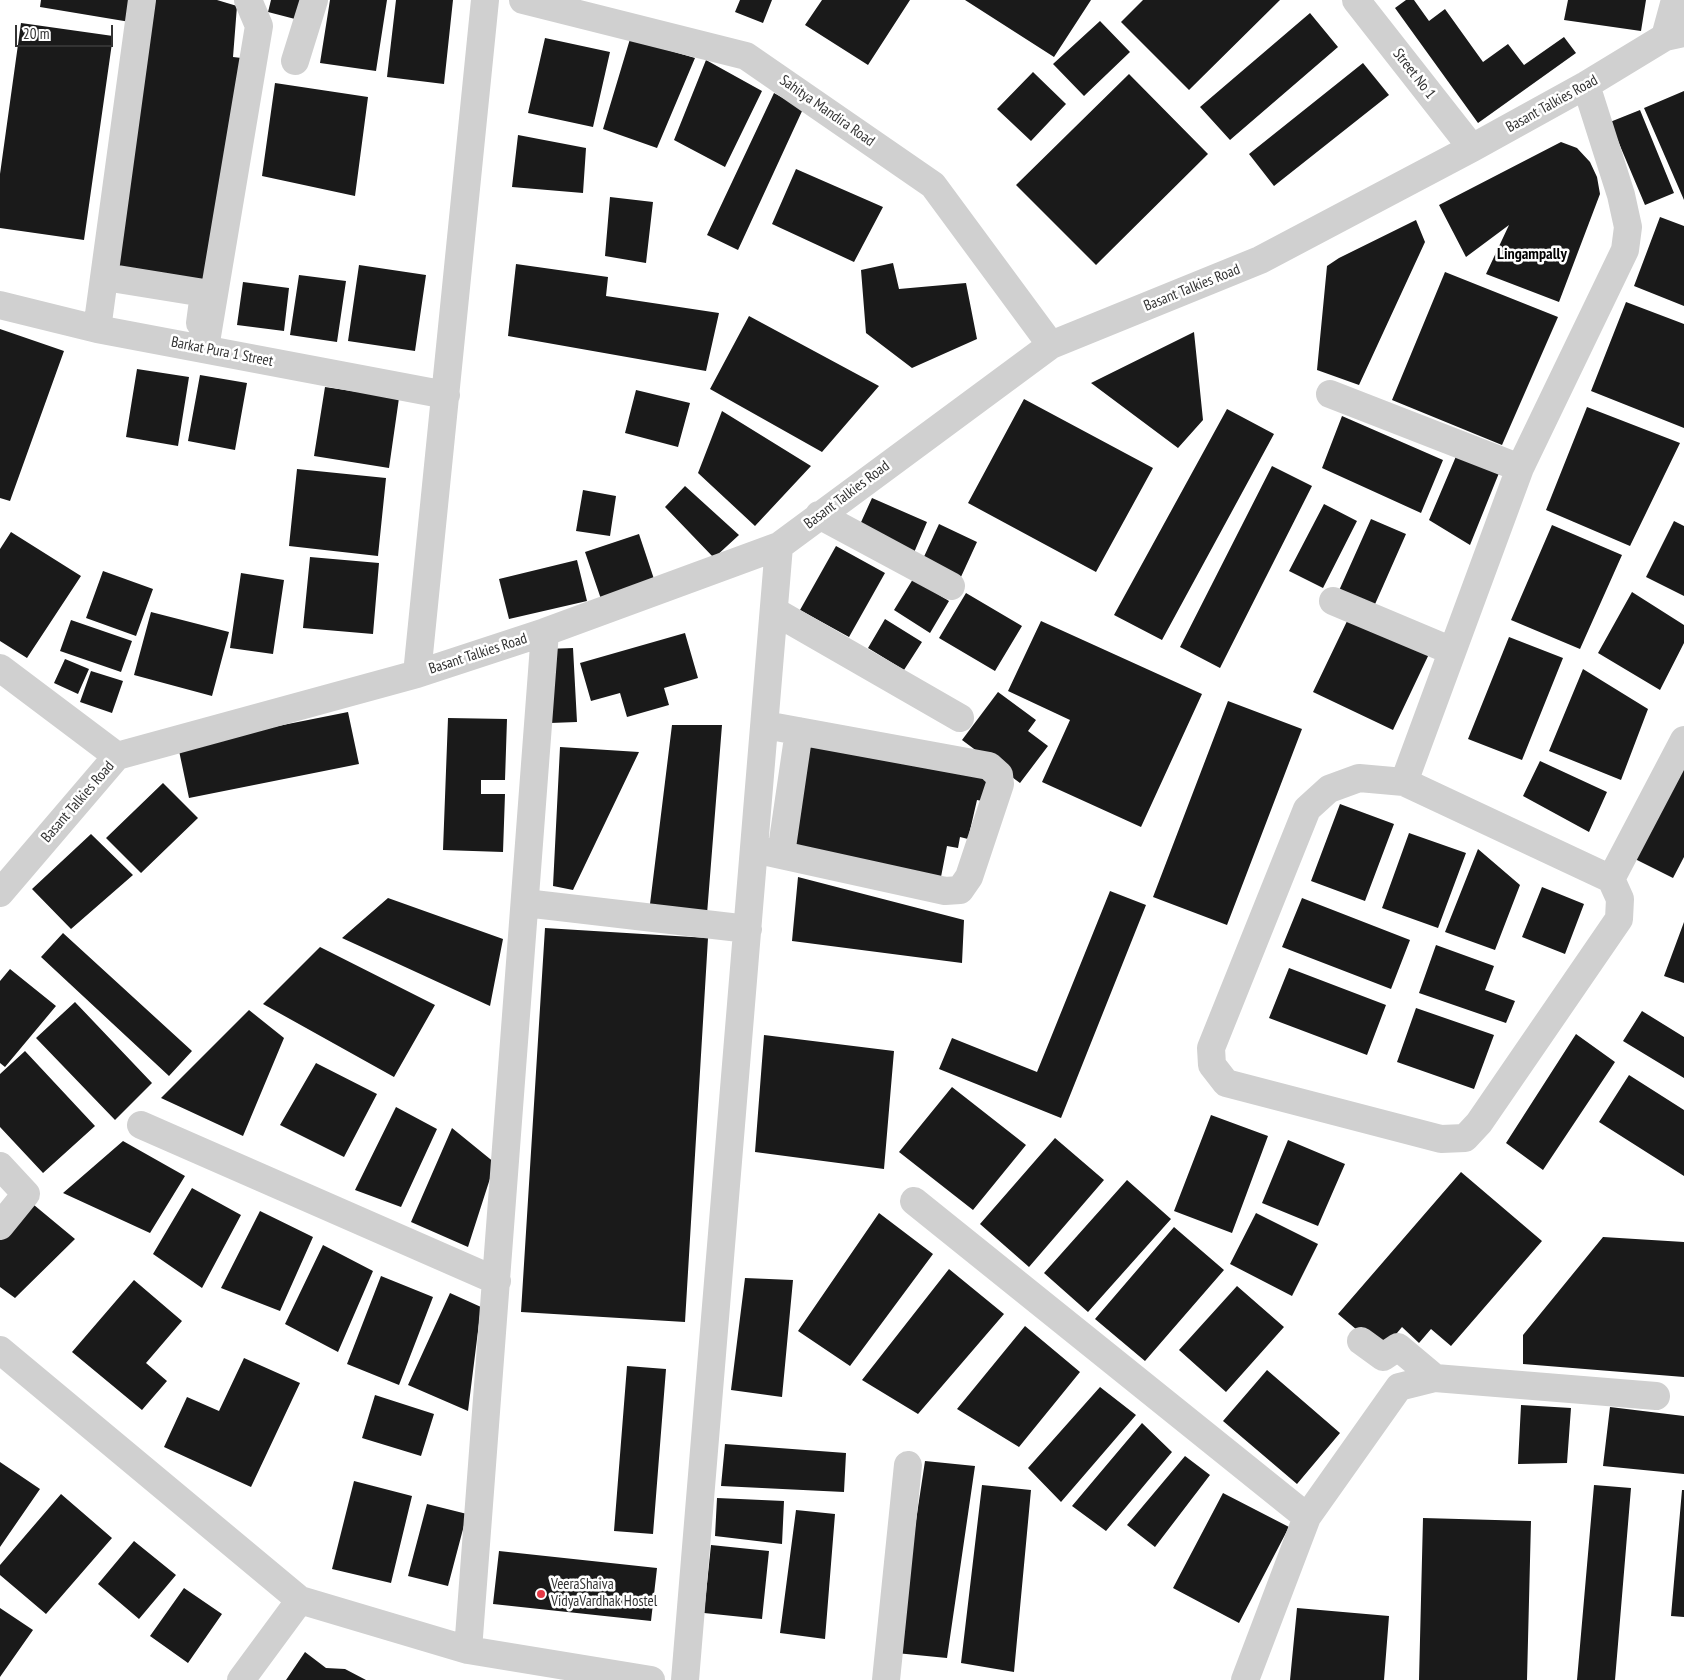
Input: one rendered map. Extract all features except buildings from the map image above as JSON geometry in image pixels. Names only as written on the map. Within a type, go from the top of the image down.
[{"type":"street","points":[[97,328],[142,0]]},
{"type":"street","points":[[201,347],[259,26],[248,0]]},
{"type":"street","points":[[295,61],[314,0]]},
{"type":"street","points":[[417,674],[485,0]]},
{"type":"street","name":"Sahitya Mandira Road","points":[[523,0],[746,56],[933,185],[1050,345]]},
{"type":"street","points":[[1674,35],[1675,0]]},
{"type":"street","name":"Street No 1","points":[[1363,3],[1472,148]]},
{"type":"street","name":"Basant Talkies Road","points":[[0,893],[117,756],[417,674],[545,632],[779,546],[1050,345],[1260,260],[1472,148],[1674,35]]},
{"type":"street","points":[[1404,782],[1520,468],[1625,250],[1628,227],[1621,195],[1586,85]]},
{"type":"street","points":[[105,277],[204,293],[201,347]]},
{"type":"street","name":"Barkat Pura 1 Street","points":[[0,305],[97,328],[446,395]]},
{"type":"street","points":[[1330,394],[1520,468]]},
{"type":"street","points":[[819,515],[951,586]]},
{"type":"street","points":[[685,1680],[779,546]]},
{"type":"street","points":[[1332,602],[1452,651]]},
{"type":"street","points":[[774,612],[960,718]]},
{"type":"street","points":[[468,1650],[545,632]]},
{"type":"street","points":[[0,668],[117,756]]},
{"type":"street","points":[[754,849],[945,890],[960,890],[969,877],[1000,784],[999,775],[989,766],[765,725]]},
{"type":"street","points":[[780,854],[799,731]]},
{"type":"street","points":[[1611,879],[1684,740]]},
{"type":"street","points":[[1360,778],[1404,782],[1611,879],[1620,899],[1619,919],[1479,1123],[1464,1138],[1441,1139],[1226,1083],[1212,1065],[1211,1048],[1307,809],[1329,788],[1360,778]]},
{"type":"street","points":[[525,904],[748,929]]},
{"type":"street","points":[[141,1126],[497,1281]]},
{"type":"street","points":[[0,1166],[26,1194],[0,1226]]},
{"type":"street","points":[[914,1202],[1307,1517]]},
{"type":"street","points":[[1362,1341],[1383,1357],[1398,1347],[1435,1378]]},
{"type":"street","points":[[4,1362],[300,1600],[468,1650],[651,1680]]},
{"type":"street","points":[[1245,1680],[1307,1517],[1399,1387],[1435,1378],[1656,1396]]},
{"type":"street","points":[[886,1680],[908,1465]]},
{"type":"street","points":[[241,1680],[300,1600]]},
{"type":"place","name":"VeeraShaiva VidyaVardhak Hostel","points":[[541,1594]]},
{"type":"district","name":"Lingampally","points":[[1532,254]]}]
